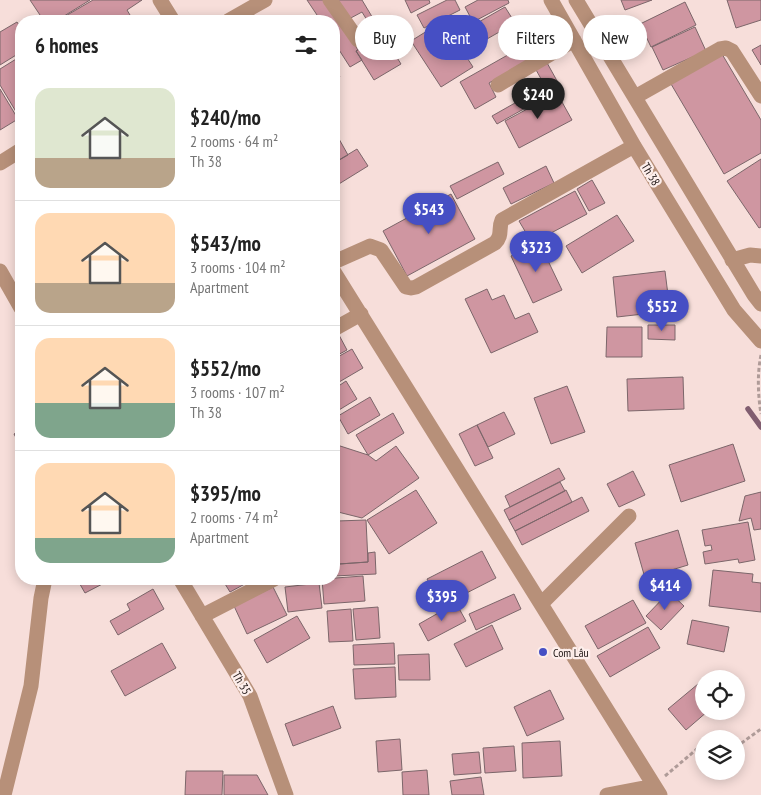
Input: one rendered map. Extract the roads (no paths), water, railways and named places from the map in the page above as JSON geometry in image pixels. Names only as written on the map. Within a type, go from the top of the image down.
[{"type":"street","points":[[160,0],[169,15]]},
{"type":"street","points":[[239,15],[266,0]]},
{"type":"street","points":[[330,0],[355,36]]},
{"type":"street","name":"Th 38","points":[[551,0],[634,146],[734,310],[761,341]]},
{"type":"street","name":"Th 38","points":[[576,0],[732,260],[761,304]]},
{"type":"street","points":[[498,85],[574,40]]},
{"type":"street","points":[[634,98],[726,48],[732,51],[761,96]]},
{"type":"street","points":[[340,259],[370,246],[381,250],[406,287],[416,287],[495,243],[501,233],[500,225],[502,220],[634,146]]},
{"type":"street","points":[[0,164],[15,154]]},
{"type":"street","points":[[732,260],[750,255],[761,256]]},
{"type":"street","points":[[0,271],[15,297]]},
{"type":"street","points":[[340,281],[657,790],[607,795]]},
{"type":"street","points":[[340,326],[361,314]]},
{"type":"street","points":[[541,604],[629,516]]},
{"type":"street","points":[[4,795],[31,686],[44,585]]},
{"type":"street","name":"Th 35","points":[[184,585],[250,696],[286,795]]},
{"type":"street","points":[[202,616],[262,585]]},
{"type":"waterway","points":[[748,409],[761,427]]},
{"type":"place","name":"Com Lâu","points":[[543,652]]}]
